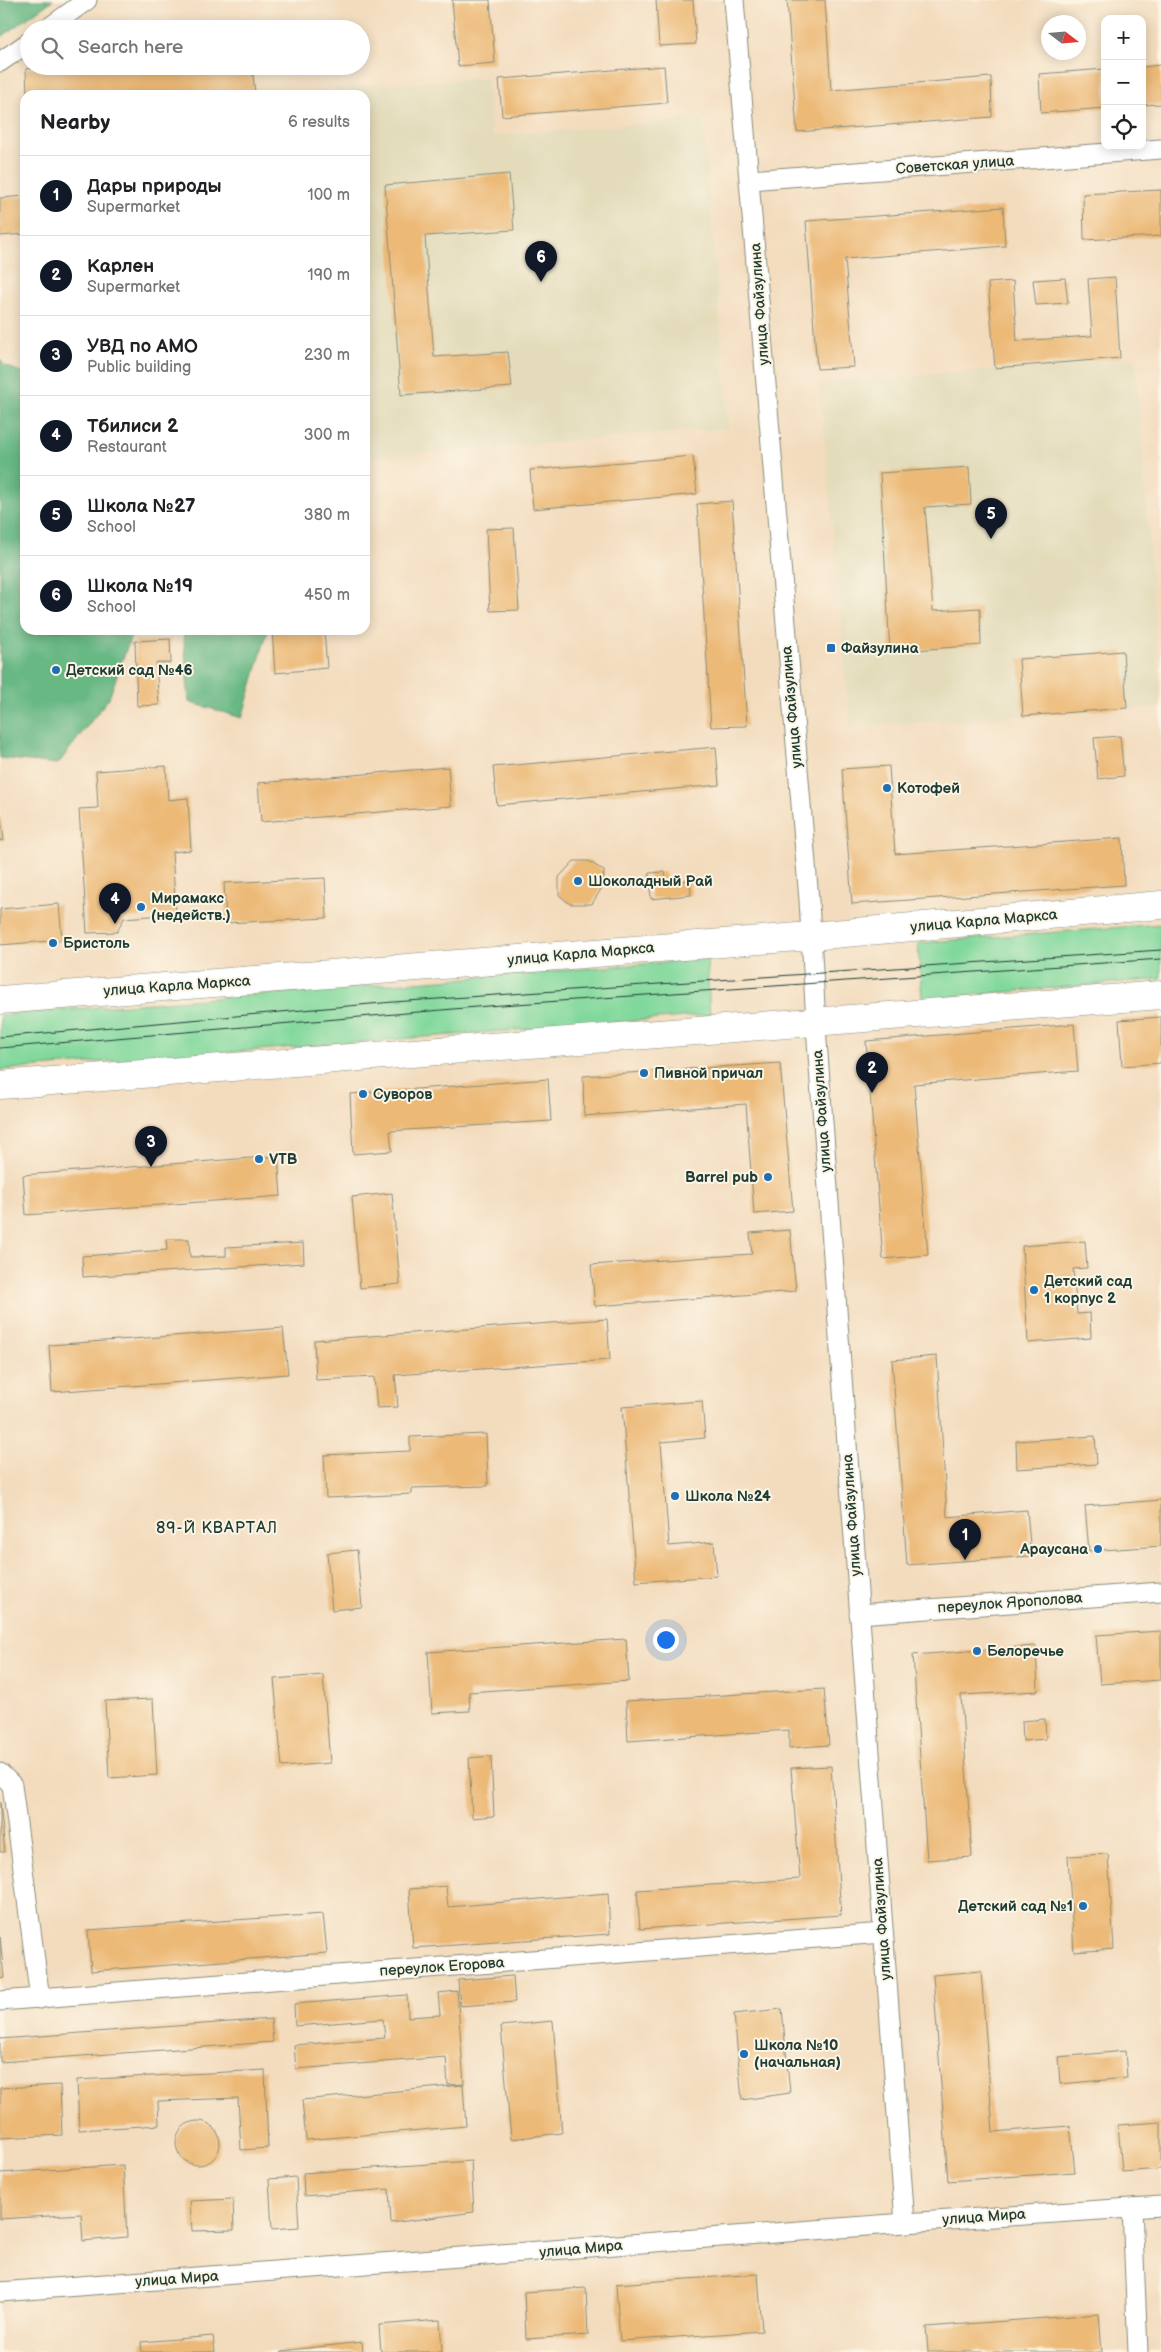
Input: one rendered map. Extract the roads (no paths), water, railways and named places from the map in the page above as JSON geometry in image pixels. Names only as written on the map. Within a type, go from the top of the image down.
[{"type":"main road","name":"улица Карла Маркса","points":[[0,1000],[811,936],[1161,905]]},
{"type":"main road","points":[[0,1085],[1161,995]]},
{"type":"street","points":[[59,20],[87,0]]},
{"type":"street","name":"улица Файзулина","points":[[734,0],[811,936],[905,2223]]},
{"type":"street","points":[[0,62],[20,48]]},
{"type":"street","name":"Советская улица","points":[[750,180],[1161,149]]},
{"type":"street","name":"переулок Ярополова","points":[[860,1614],[1161,1592]]},
{"type":"street","points":[[0,1773],[12,1785],[40,1998]]},
{"type":"street","name":"переулок Егорова","points":[[0,2001],[883,1933]]},
{"type":"street","name":"улица Мира","points":[[0,2292],[905,2223],[1161,2206]]},
{"type":"street","points":[[1132,2208],[1138,2352]]},
{"type":"tram line","points":[[0,1037],[393,1002],[1161,950]]},
{"type":"tram line","points":[[0,1048],[488,1006],[1161,959]]},
{"type":"place","name":"Школа №19","points":[[541,282]]},
{"type":"place","name":"Школа №27","points":[[991,539]]},
{"type":"place","name":"Файзулина","points":[[831,648]]},
{"type":"place","name":"Детский сад №46","points":[[56,670]]},
{"type":"place","name":"Котофей","points":[[887,788]]},
{"type":"place","name":"Шоколадный Рай","points":[[578,881]]},
{"type":"place","name":"Мирамакс (недейств.)","points":[[141,907]]},
{"type":"place","name":"Тбилиси 2","points":[[115,924]]},
{"type":"place","name":"Бристоль","points":[[53,943]]},
{"type":"place","name":"Пивной причал","points":[[644,1073]]},
{"type":"place","name":"Карлен","points":[[872,1093]]},
{"type":"place","name":"Суворов","points":[[363,1094]]},
{"type":"place","name":"VTB","points":[[259,1159]]},
{"type":"place","name":"УВД по АМО","points":[[151,1167]]},
{"type":"place","name":"Barrel pub","points":[[768,1177]]},
{"type":"place","name":"Детский сад 1 корпус 2","points":[[1034,1290]]},
{"type":"place","name":"Школа №24","points":[[675,1496]]},
{"type":"place","name":"Араусана","points":[[1098,1549]]},
{"type":"place","name":"Дары природы","points":[[965,1560]]},
{"type":"place","name":"Белоречье","points":[[977,1651]]},
{"type":"place","name":"Детский сад №1","points":[[1083,1906]]},
{"type":"place","name":"Школа №10 (начальная)","points":[[744,2054]]},
{"type":"district","name":"89-Й КВАРТАЛ","points":[[217,1528]]}]
